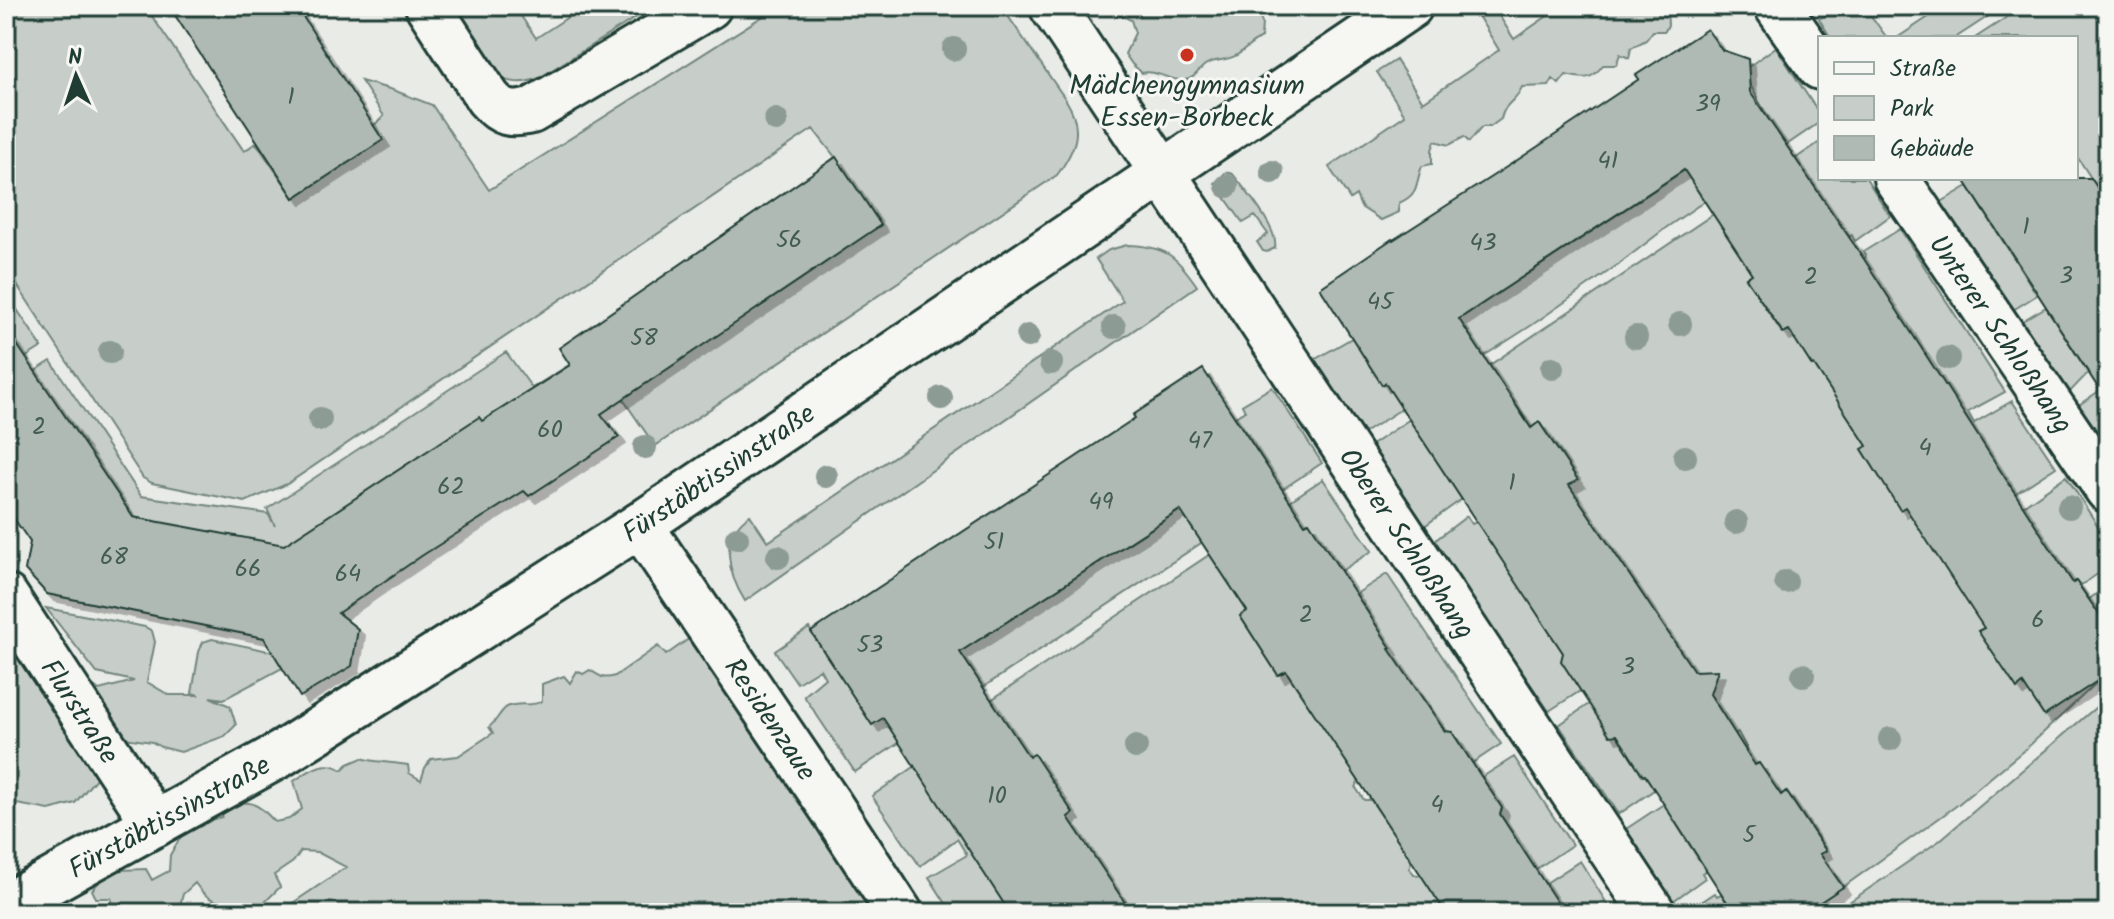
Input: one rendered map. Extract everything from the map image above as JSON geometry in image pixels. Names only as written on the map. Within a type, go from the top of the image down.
[{"type":"street","points":[[428,6],[488,98],[497,108],[518,114],[531,111],[709,6]]},
{"type":"street","name":"Oberer Schloßhang","points":[[1052,6],[1653,913]]},
{"type":"street","name":"Fürstäbtissinstraße","points":[[13,888],[155,824],[281,754],[640,525],[1410,6]]},
{"type":"street","points":[[1777,6],[1818,64]]},
{"type":"street","name":"Unterer Schloßhang","points":[[1897,180],[2108,490]]},
{"type":"street","name":"Residenzaue","points":[[640,525],[900,913]]},
{"type":"street","name":"Flurstraße","points":[[6,597],[155,824]]},
{"type":"green space","points":[[6,6],[145,6],[244,151],[256,143],[294,198],[384,116],[361,81],[432,105],[489,190],[779,6],[1001,6],[1072,110],[1075,139],[1057,175],[655,446],[614,386],[273,567],[141,555],[6,449],[6,293],[42,347],[17,363],[27,376],[51,361],[141,496],[268,514],[275,526],[267,509],[506,352],[532,388],[673,300],[835,157],[813,129],[287,484],[245,502],[152,483],[143,478],[6,268]]},
{"type":"green space","points":[[450,6],[514,6],[536,38],[585,6],[654,6],[539,78],[517,82],[495,75]]},
{"type":"green space","name":"Mädchengymnasium Essen-Borbeck","points":[[1118,6],[1263,6],[1259,14],[1261,38],[1235,56],[1208,63],[1188,79],[1142,73],[1125,54],[1135,33],[1131,20],[1119,14]]},
{"type":"green space","points":[[1482,6],[1493,6],[1514,39],[1562,6],[1671,6],[1667,9],[1668,25],[1665,31],[1653,31],[1646,40],[1631,48],[1629,58],[1620,54],[1616,65],[1603,65],[1587,78],[1566,75],[1559,84],[1553,79],[1549,86],[1522,87],[1501,119],[1490,127],[1482,127],[1469,142],[1464,137],[1449,145],[1435,141],[1432,164],[1422,166],[1414,192],[1399,203],[1399,212],[1381,220],[1361,207],[1356,195],[1350,199],[1329,167],[1405,115],[1377,72],[1396,60],[1423,102],[1499,50],[1475,11]]},
{"type":"green space","points":[[1842,6],[1864,6],[1886,36],[1830,36],[1819,19]]},
{"type":"green space","points":[[1945,6],[2004,6],[1958,36],[1900,36]]},
{"type":"green space","points":[[2024,6],[2108,6],[2108,204],[2078,158],[2078,36],[1978,36]]},
{"type":"green space","points":[[1776,47],[1818,112],[1818,123],[1532,325],[1364,433],[1314,360],[1352,338],[1447,327],[1697,162],[1771,124],[1746,77],[1748,67]]},
{"type":"green space","points":[[1818,143],[1818,180],[1867,180],[1890,216],[1855,241],[1813,185],[1752,274],[1746,278],[1782,333],[1789,330],[1813,366],[1897,312],[1863,259],[1866,257],[1863,252],[1900,229],[2005,392],[1968,412],[1974,423],[2012,401],[2056,467],[1939,543],[1997,524],[2066,476],[2108,542],[2108,567],[2080,586],[2089,599],[2108,586],[2108,672],[2029,746],[1956,806],[1843,887],[1820,854],[1826,850],[1787,792],[1781,795],[1758,763],[1672,817],[1706,871],[1702,873],[1705,878],[1673,901],[1626,829],[1747,749],[1738,732],[1619,814],[1559,725],[1593,701],[1585,688],[1549,711],[1433,542],[1467,516],[1472,524],[1577,479],[1540,423],[1531,428],[1507,391],[1426,444],[1462,499],[1423,527],[1370,446]]},
{"type":"green space","points":[[1226,172],[1233,174],[1260,210],[1272,231],[1275,248],[1263,251],[1257,242],[1268,234],[1255,216],[1243,223],[1215,183]]},
{"type":"green space","points":[[1968,186],[2037,295],[2010,312],[1938,204]]},
{"type":"green space","points":[[1127,245],[1151,247],[1168,254],[1197,286],[745,601],[734,579],[729,556],[733,534],[740,524],[750,515],[768,542],[1123,301],[1096,259],[1109,250]]},
{"type":"green space","points":[[2046,307],[2088,373],[2066,396],[2017,324]]},
{"type":"green space","points":[[2108,385],[2108,459],[2073,409]]},
{"type":"green space","points":[[1272,387],[1322,463],[855,772],[804,696],[825,678],[820,669],[797,683],[775,651],[809,628],[872,725],[936,667],[1190,504],[1265,463],[1235,417],[1245,411],[1242,405]]},
{"type":"green space","points":[[1323,479],[1372,551],[1341,571],[1308,522],[1225,577],[1247,611],[1240,616],[1278,675],[1286,671],[1307,703],[1391,648],[1356,594],[1387,574],[1501,744],[1468,766],[1359,780],[1356,788],[1364,800],[1371,800],[1412,860],[1409,868],[1414,874],[1422,876],[1476,781],[1514,757],[1572,845],[1471,913],[952,913],[929,877],[967,855],[957,839],[920,866],[872,796],[930,756],[940,734]]},
{"type":"green space","points":[[6,568],[22,588],[33,614],[61,638],[66,664],[99,690],[134,681],[97,673],[46,608],[145,627],[152,631],[155,642],[147,682],[169,695],[199,695],[192,693],[199,652],[203,642],[212,639],[301,658],[224,699],[210,697],[230,706],[236,725],[225,736],[181,752],[152,742],[125,738],[75,803],[49,810],[6,802]]},
{"type":"green space","points":[[707,626],[900,913],[278,913],[346,867],[317,852],[301,851],[293,862],[274,875],[280,887],[260,907],[246,913],[207,897],[195,883],[183,894],[178,913],[113,913],[111,898],[96,898],[92,890],[106,874],[120,870],[146,869],[152,880],[169,871],[170,855],[187,826],[222,817],[224,808],[240,803],[252,804],[275,822],[289,819],[302,809],[294,781],[317,767],[329,765],[342,770],[362,758],[408,765],[409,773],[421,780],[431,759],[458,756],[493,733],[489,727],[507,707],[542,701],[542,684],[564,676],[570,683],[577,671],[583,674],[590,670],[599,676],[615,676],[658,646],[666,655]]},
{"type":"green space","points":[[2108,697],[2108,913],[1833,913],[1939,841]]},
{"type":"green space","points":[[1580,861],[1613,913],[1500,913]]},
{"type":"green space","points":[[1715,893],[1717,896],[1721,894],[1734,913],[1685,913]]},
{"type":"building","points":[[169,6],[296,6],[383,140],[294,198]]},
{"type":"building","points":[[1707,29],[1722,50],[1748,59],[1750,92],[1864,259],[2073,583],[2076,581],[2108,627],[2108,674],[2044,716],[2023,684],[2017,689],[1978,631],[1984,628],[1905,507],[1900,510],[1862,449],[1867,446],[1814,365],[1789,330],[1783,333],[1746,278],[1752,274],[1684,170],[1459,319],[1531,428],[1539,422],[1578,480],[1569,485],[1694,671],[1718,670],[1710,694],[1755,765],[1759,763],[1781,795],[1786,791],[1826,851],[1820,854],[1843,887],[1804,913],[1734,913],[1617,735],[1610,736],[1561,661],[1563,653],[1320,288],[1639,79],[1636,75]]},
{"type":"building","points":[[836,157],[881,225],[601,414],[619,437],[529,496],[524,491],[338,613],[358,629],[352,666],[300,697],[264,638],[47,594],[25,570],[30,542],[6,507],[6,328],[133,517],[284,545],[479,417],[482,421],[570,365],[559,348]]},
{"type":"building","points":[[2091,178],[2108,204],[2108,403],[1964,180]]},
{"type":"building","points":[[1203,369],[1305,524],[1309,522],[1445,731],[1452,732],[1502,808],[1500,814],[1564,913],[1446,913],[1286,671],[1278,675],[1240,616],[1247,611],[1180,510],[960,652],[1029,757],[1034,754],[1073,813],[1068,817],[1132,913],[1010,913],[883,718],[872,725],[811,632],[1135,418],[1133,415]]},
{"type":"place","name":"Mädchengymnasium Essen-Borbeck","points":[[1187,55]]}]
